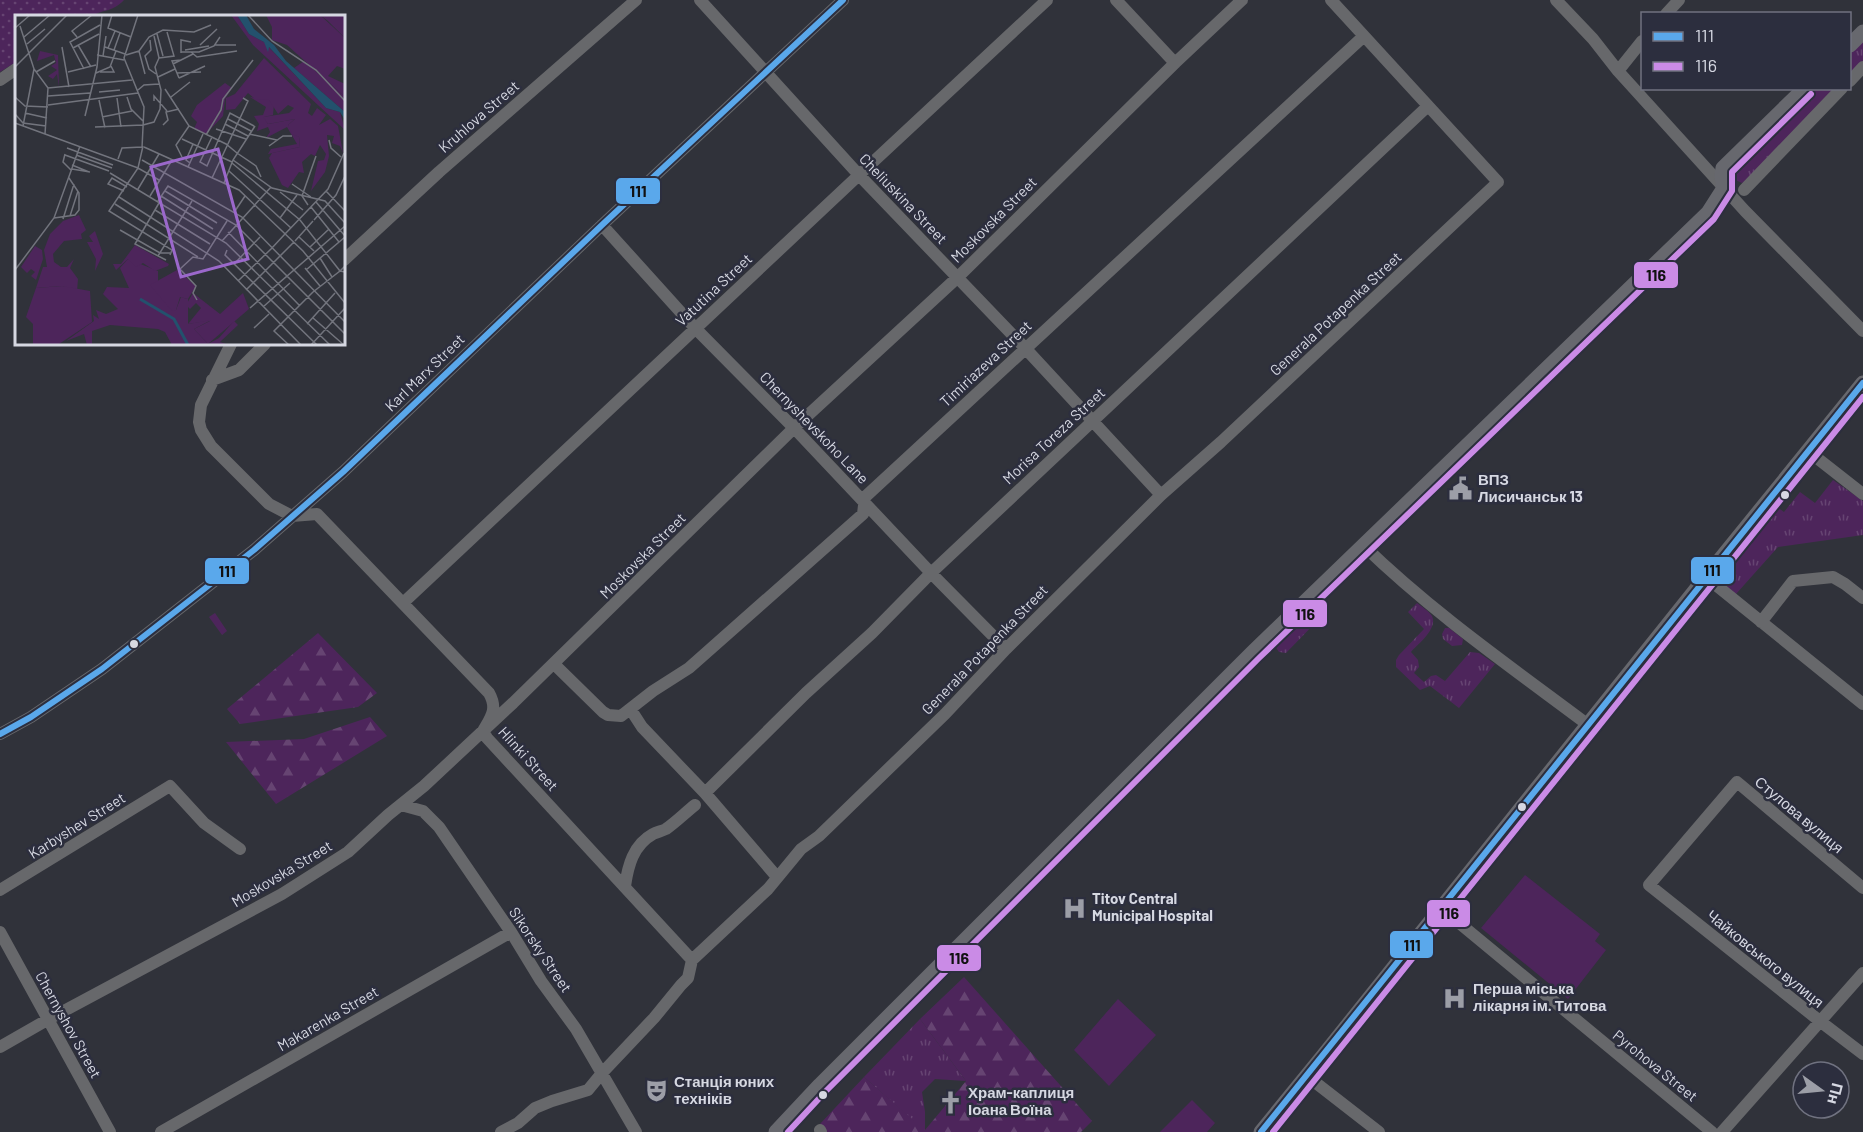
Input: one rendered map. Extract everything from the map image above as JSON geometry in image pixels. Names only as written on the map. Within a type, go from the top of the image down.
[{"type":"main road","points":[[1851,44],[1863,32]]},
{"type":"main road","points":[[776,1132],[1090,813],[1363,544],[1708,213],[1724,188],[1723,168],[1803,90]]},
{"type":"main road","points":[[1261,1132],[1863,383]]},
{"type":"street","name":"Kruhlova Street","points":[[345,259],[430,180],[636,0]]},
{"type":"street","name":"Cheliuskina Street","points":[[700,0],[859,175],[958,277],[1161,495]]},
{"type":"street","name":"Karl Marx Street","points":[[0,734],[67,694],[102,669],[254,550],[343,472],[602,225],[843,0]]},
{"type":"street","name":"Vatutina Street","points":[[403,603],[1047,0]]},
{"type":"street","points":[[1116,0],[1175,63]]},
{"type":"street","name":"Moskovska Street","points":[[0,1047],[282,894],[348,852],[554,664],[794,428],[958,277],[1242,0]]},
{"type":"street","points":[[1331,0],[1428,106]]},
{"type":"street","points":[[1556,0],[1745,211],[1863,331]]},
{"type":"street","points":[[1667,12],[1679,0]]},
{"type":"street","name":"Timiriazeva Street","points":[[631,710],[653,691],[689,668],[854,522],[862,514],[865,497],[1364,36]]},
{"type":"street","points":[[1618,71],[1641,42]]},
{"type":"street","points":[[1851,80],[1863,67]]},
{"type":"street","points":[[0,80],[15,70]]},
{"type":"street","points":[[1745,211],[1744,190],[1840,90]]},
{"type":"street","name":"Generala Potapenka Street","points":[[501,1132],[518,1123],[535,1108],[588,1090],[687,978],[692,960],[768,889],[801,849],[819,836],[945,714],[1006,649],[1161,495],[1246,419],[1498,182],[1428,106]]},
{"type":"street","name":"Morisa Toreza Street","points":[[705,793],[806,693],[872,633],[931,573],[1428,106]]},
{"type":"street","points":[[1724,188],[1733,191],[1744,190]]},
{"type":"street","name":"Chernyshevskoho Lane","points":[[602,225],[695,328],[1006,649]]},
{"type":"street","points":[[230,345],[201,405],[199,422],[201,430],[211,446],[269,504],[292,516]]},
{"type":"street","points":[[212,380],[240,370],[264,345]]},
{"type":"street","points":[[1808,451],[1863,494]]},
{"type":"street","name":"Hlinki Street","points":[[292,516],[317,514],[489,693],[493,700],[494,712],[483,731],[692,960]]},
{"type":"street","points":[[1363,544],[1478,644],[1587,724]]},
{"type":"street","points":[[1706,577],[1863,704]]},
{"type":"street","points":[[1761,621],[1794,581],[1833,577],[1863,598]]},
{"type":"street","points":[[554,664],[608,715],[621,716],[631,710],[642,727],[705,793],[777,877]]},
{"type":"street","name":"Стулова вулиця","points":[[1649,885],[1737,782],[1863,888]]},
{"type":"street","name":"Karbyshev Street","points":[[0,891],[170,786],[204,823],[240,849]]},
{"type":"street","name":"Sikorsky Street","points":[[401,805],[423,811],[439,827],[511,932],[541,981],[576,1029],[636,1132]]},
{"type":"street","points":[[625,886],[628,867],[643,841],[664,830],[695,805]]},
{"type":"street","name":"Чайковського вулиця","points":[[1649,885],[1863,1054]]},
{"type":"street","name":"Pyrohova Street","points":[[1441,908],[1712,1132]]},
{"type":"street","name":"Chernyshov Street","points":[[0,932],[110,1132]]},
{"type":"street","name":"Makarenka Street","points":[[161,1132],[511,932]]},
{"type":"street","points":[[1722,1132],[1863,974]]},
{"type":"street","points":[[1308,1076],[1379,1132]]},
{"type":"green space","points":[[0,0],[124,0],[116,7],[94,15],[15,15],[15,63],[0,72]]},
{"type":"green space","points":[[1863,37],[1863,62],[1851,75],[1851,49]]},
{"type":"green space","points":[[1809,90],[1836,90],[1749,178],[1742,183],[1731,178],[1728,173]]},
{"type":"green space","points":[[1833,480],[1863,501],[1863,535],[1778,547],[1736,594],[1716,578],[1777,507],[1784,512],[1800,492],[1815,503]]},
{"type":"green space","points":[[1417,603],[1431,614],[1433,621],[1430,631],[1411,652],[1418,660],[1419,667],[1414,673],[1424,682],[1436,675],[1445,681],[1470,652],[1479,653],[1495,664],[1459,708],[1430,686],[1420,690],[1396,667],[1399,655],[1424,629],[1408,612]]},
{"type":"green space","points":[[1313,606],[1319,606],[1323,610],[1322,616],[1286,653],[1279,652],[1275,642]]},
{"type":"green space","points":[[215,613],[227,631],[222,635],[209,617]]},
{"type":"green space","points":[[1445,628],[1449,628],[1463,639],[1462,645],[1452,646],[1443,639],[1442,634]]},
{"type":"green space","points":[[318,633],[377,693],[358,707],[240,724],[227,709]]},
{"type":"green space","points":[[370,717],[387,736],[276,804],[226,742],[304,739]]},
{"type":"green space","points":[[1525,875],[1600,934],[1595,941],[1606,950],[1568,999],[1481,928]]},
{"type":"green space","points":[[964,977],[1092,1121],[1081,1132],[826,1132],[820,1124],[864,1077],[925,1130],[966,1081],[920,1019]]},
{"type":"green space","points":[[1118,999],[1156,1035],[1109,1086],[1074,1050]]},
{"type":"green space","points":[[920,1019],[966,1081],[935,1079],[922,1092],[925,1131],[864,1077]]},
{"type":"green space","points":[[1192,1100],[1215,1123],[1207,1132],[1160,1132]]},
{"type":"transit line","name":"111","points":[[0,734],[31,717],[102,669],[254,550],[343,472],[602,225],[843,0]]},
{"type":"transit line","name":"116","points":[[788,1132],[826,1091],[1259,658],[1714,219],[1732,191],[1732,172],[1811,94]]},
{"type":"transit line","name":"111","points":[[1261,1132],[1863,383]]},
{"type":"transit line","name":"116","points":[[1273,1132],[1863,397]]},
{"type":"place","name":"ВПЗ Лисичанськ 13","points":[[1460,489]]},
{"type":"place","name":"Titov Central Municipal Hospital","points":[[1074,908]]},
{"type":"place","name":"Перша міська лікарня ім. Титова","points":[[1455,998]]},
{"type":"place","name":"Станція юних техніків","points":[[656,1091]]},
{"type":"place","name":"Храм-каплиця Іоана Воїна","points":[[950,1102]]}]
